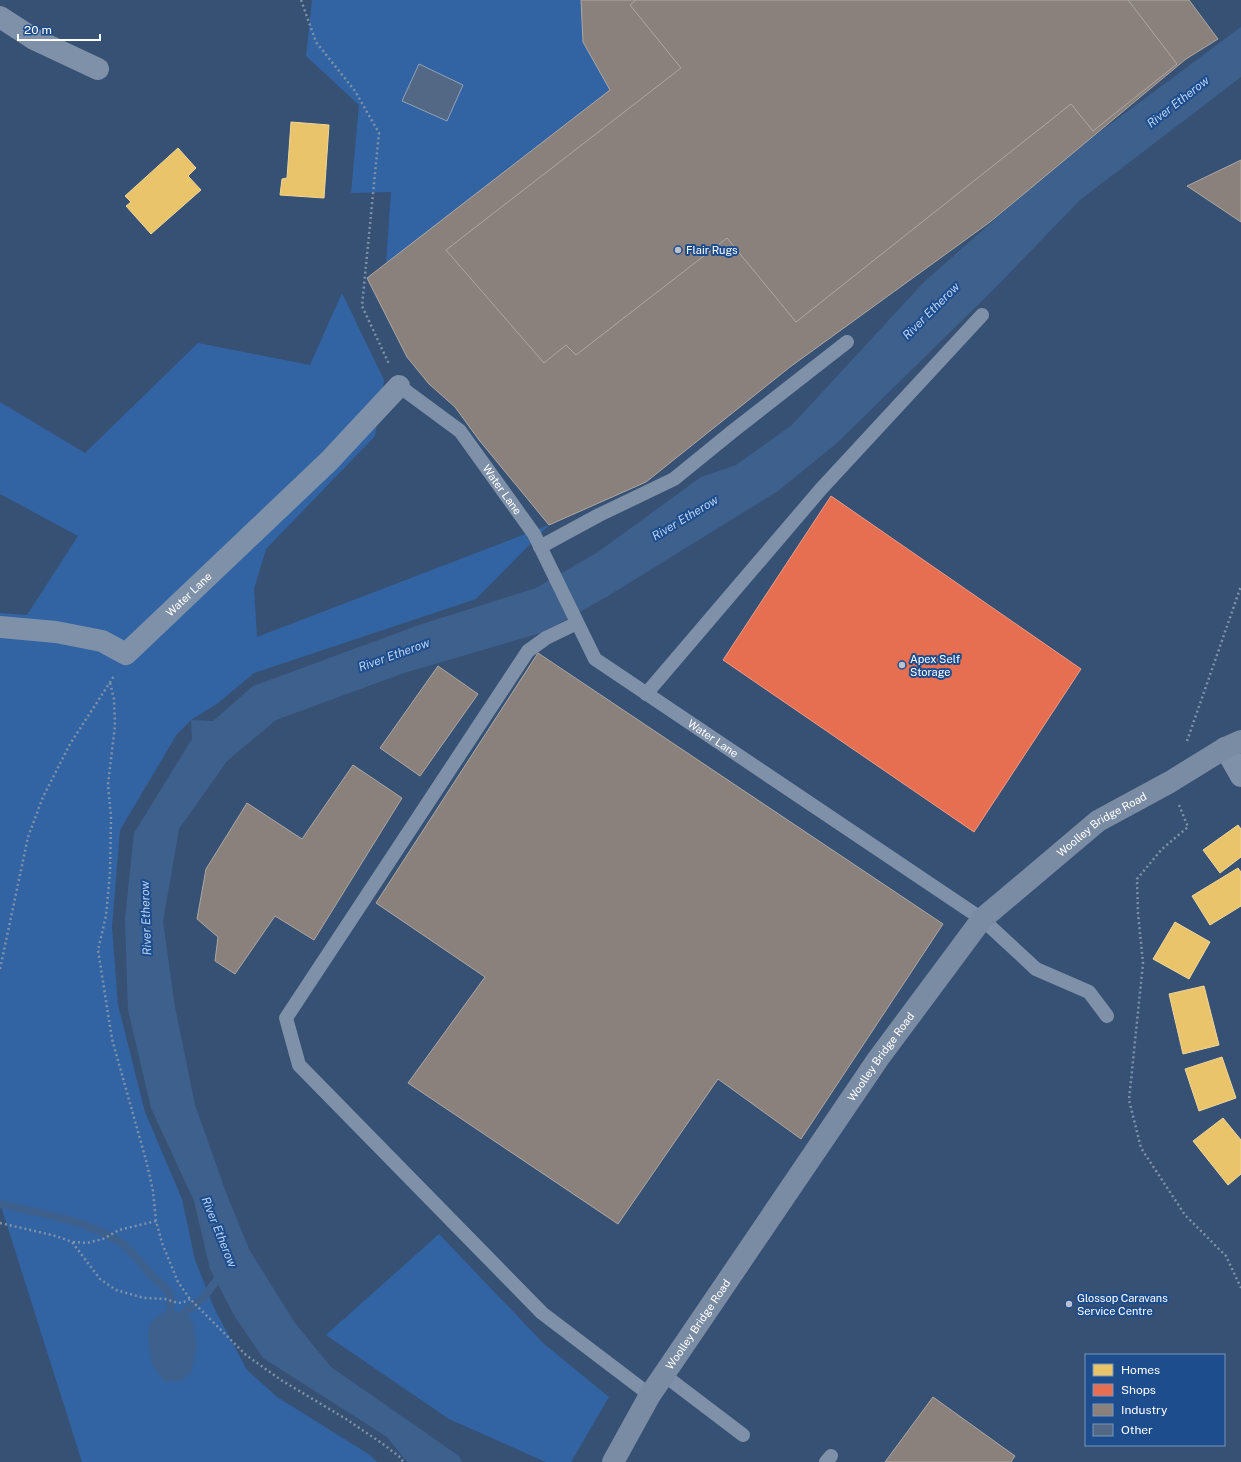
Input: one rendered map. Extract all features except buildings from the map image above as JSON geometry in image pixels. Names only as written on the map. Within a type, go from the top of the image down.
[{"type":"street","points":[[0,17],[34,39],[98,69]]},
{"type":"street","name":"Water Lane","points":[[126,654],[329,461],[400,386]]},
{"type":"street","points":[[0,627],[56,632],[102,641],[126,654]]},
{"type":"street","points":[[1233,744],[1241,776]]},
{"type":"street","name":"Woolley Bridge Road","points":[[613,1462],[650,1395],[878,1059],[982,919],[1098,821],[1170,782],[1233,744]]},
{"type":"lane","points":[[646,694],[821,489],[982,315]]},
{"type":"lane","points":[[541,548],[599,515],[674,479],[847,342]]},
{"type":"lane","name":"Water Lane","points":[[400,386],[460,431],[534,534],[595,659],[982,919],[1036,969],[1089,992],[1107,1016]]},
{"type":"lane","points":[[576,622],[546,638],[528,651],[286,1018],[299,1065],[542,1313],[650,1395]]},
{"type":"lane","points":[[664,1375],[743,1435]]},
{"type":"path","points":[[300,0],[316,42],[355,91],[379,133],[362,306],[400,386]]},
{"type":"path","points":[[1186,743],[1241,586]]},
{"type":"path","points":[[0,969],[28,837],[43,797],[70,744],[110,683],[126,654]]},
{"type":"path","points":[[110,683],[114,699],[115,726],[108,784],[111,817],[110,872],[106,916],[98,950],[112,1039],[147,1164],[153,1190],[156,1221],[162,1243],[178,1282],[191,1300],[246,1355],[281,1380],[384,1444],[401,1458],[403,1462]]},
{"type":"path","points":[[1170,782],[1188,827],[1162,849],[1137,879],[1138,913],[1143,963],[1129,1100],[1141,1148],[1185,1216],[1226,1256],[1241,1288]]},
{"type":"path","points":[[0,1224],[56,1236],[72,1242],[87,1243],[103,1239],[119,1230],[156,1221]]},
{"type":"path","points":[[72,1242],[100,1279],[116,1290],[144,1298],[165,1299],[178,1303],[191,1300]]},
{"type":"shaded area","points":[[312,0],[633,0],[610,90],[386,265],[391,192],[351,193],[359,105],[306,56]]},
{"type":"shaded area","points":[[342,293],[384,380],[375,436],[266,549],[254,589],[257,637],[549,525],[476,599],[254,673],[218,703],[191,720],[177,734],[120,830],[112,927],[118,1005],[145,1112],[182,1199],[195,1260],[214,1308],[247,1370],[277,1397],[370,1455],[377,1462],[82,1462],[0,1203],[0,613],[27,615],[78,536],[0,494],[0,402],[85,453],[198,343],[310,365]]},
{"type":"shaded area","points":[[439,1234],[543,1343],[609,1397],[571,1462],[546,1462],[449,1419],[326,1335]]},
{"type":"water","name":"River Etherow","points":[[1241,27],[1241,77],[1080,200],[996,287],[837,443],[778,491],[608,596],[544,632],[404,673],[276,720],[227,761],[179,829],[163,922],[175,1007],[195,1105],[227,1195],[250,1251],[295,1323],[331,1367],[459,1456],[462,1462],[407,1462],[387,1437],[263,1358],[235,1317],[210,1269],[194,1201],[151,1108],[128,1010],[125,919],[134,833],[192,739],[191,720],[213,721],[253,686],[419,625],[536,588],[598,552],[701,477],[736,465],[792,425],[924,282],[1062,160]]},
{"type":"water","points":[[170,1311],[184,1313],[193,1321],[197,1345],[192,1371],[181,1381],[165,1382],[152,1365],[148,1338],[149,1325],[157,1316]]},
{"type":"waterway","points":[[0,1204],[82,1224],[112,1237],[129,1249],[152,1276],[167,1290],[171,1303],[170,1311]]},
{"type":"waterway","name":"River Etherow","points":[[184,1313],[204,1297],[222,1273]]},
{"type":"place","name":"Flair Rugs","points":[[678,250]]},
{"type":"place","name":"Apex Self Storage","points":[[902,665]]},
{"type":"place","name":"Glossop Caravans Service Centre","points":[[1069,1304]]}]
